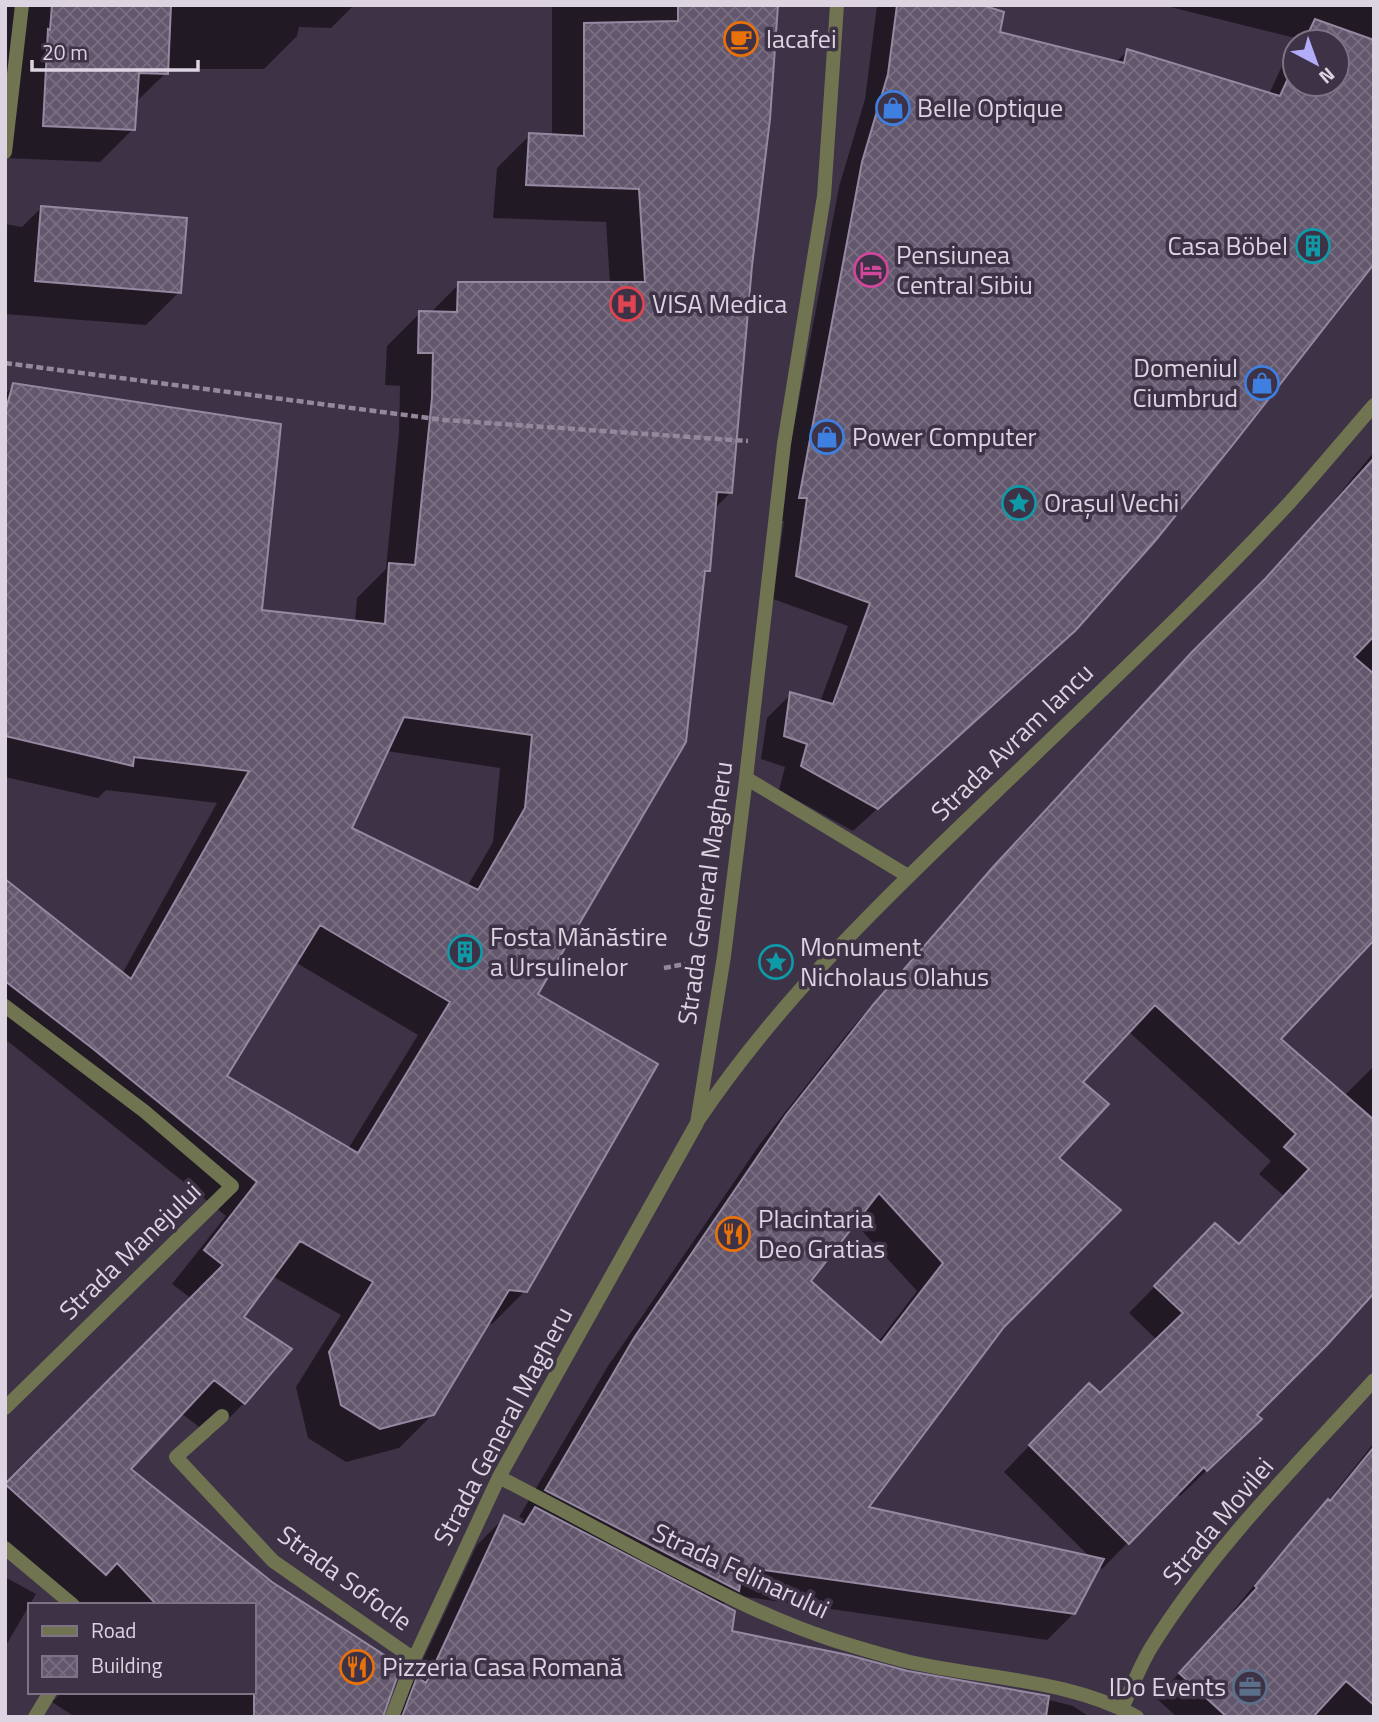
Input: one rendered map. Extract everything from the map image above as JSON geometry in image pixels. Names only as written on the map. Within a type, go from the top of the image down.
[{"type":"street","points":[[5,152],[22,5]]},
{"type":"street","name":"Strada General Magheru","points":[[392,1717],[414,1659],[499,1476],[696,1123],[724,956],[747,778],[784,444],[824,196],[837,5]]},
{"type":"street","name":"Strada Avram Iancu","points":[[696,1123],[733,1070],[815,971],[908,876],[1172,622],[1291,501],[1374,405]]},
{"type":"street","points":[[747,778],[908,876]]},
{"type":"street","name":"Strada Manejului","points":[[5,1006],[144,1111],[232,1186],[5,1408]]},
{"type":"street","name":"Strada Movilei","points":[[1122,1708],[1150,1648],[1231,1537],[1374,1380]]},
{"type":"street","name":"Strada Sofocle","points":[[222,1416],[176,1457],[273,1561],[414,1659]]},
{"type":"street","name":"Strada Felinarului","points":[[499,1476],[703,1584],[763,1613],[832,1640],[910,1662],[1045,1686],[1122,1708],[1137,1717]]},
{"type":"street","points":[[5,1548],[71,1603]]},
{"type":"street","points":[[35,1717],[49,1694]]},
{"type":"path","points":[[5,363],[444,420],[784,444]]},
{"type":"building","points":[[52,5],[171,5],[168,74],[139,73],[135,130],[43,126],[48,29],[50,30]]},
{"type":"building","points":[[678,5],[778,5],[770,119],[752,266],[732,493],[717,492],[710,571],[705,571],[686,742],[538,994],[658,1064],[527,1292],[509,1290],[434,1415],[380,1429],[341,1405],[329,1352],[373,1282],[300,1241],[244,1317],[292,1349],[245,1404],[214,1380],[131,1469],[272,1582],[401,1666],[383,1717],[254,1717],[256,1603],[155,1603],[117,1563],[106,1575],[5,1484],[223,1265],[204,1250],[257,1182],[5,981],[5,879],[131,979],[249,771],[134,757],[133,766],[5,736],[5,413],[13,383],[281,424],[262,610],[385,624],[389,563],[415,565],[432,398],[433,353],[418,353],[419,311],[457,312],[458,282],[645,282],[639,189],[526,185],[529,133],[584,136],[584,23],[678,21]],"holes":[[[404,717],[532,735],[525,808],[478,890],[352,828]],[[320,925],[450,1002],[358,1153],[227,1076]]]},
{"type":"building","points":[[897,5],[982,5],[1004,12],[1000,32],[1124,63],[1127,49],[1280,96],[1281,94],[1281,98],[1351,98],[1351,32],[1374,40],[1374,264],[1155,541],[1076,630],[878,809],[801,766],[807,744],[784,736],[790,692],[833,704],[870,603],[796,576],[807,498],[799,498],[862,162],[888,74]]},
{"type":"building","points":[[1315,19],[1340,28],[1311,28]]},
{"type":"building","points":[[41,206],[187,218],[181,293],[35,281]]},
{"type":"building","points":[[1374,458],[1374,636],[1354,657],[1374,674],[1374,940],[1281,1039],[1374,1120],[1374,1293],[1257,1415],[1262,1419],[1207,1471],[1204,1467],[1129,1544],[1029,1445],[1089,1383],[1100,1393],[1183,1313],[1154,1286],[1215,1223],[1239,1244],[1309,1169],[1284,1147],[1296,1134],[1155,1005],[1083,1082],[1109,1104],[1059,1158],[1121,1210],[1004,1327],[869,1507],[1104,1559],[1075,1614],[743,1567],[739,1591],[545,1490],[634,1338],[786,1115],[873,1005],[993,867],[1192,652],[1266,578]],"holes":[[[879,1193],[943,1263],[881,1343],[811,1281]]]},
{"type":"building","points":[[1374,1447],[1374,1705],[1346,1681],[1313,1717],[1227,1717],[1179,1673],[1257,1588],[1255,1586],[1293,1540],[1328,1499],[1330,1501]]},
{"type":"building","points":[[535,1507],[735,1611],[732,1631],[848,1655],[908,1671],[1049,1696],[1046,1717],[402,1717],[417,1677],[426,1683],[504,1515],[524,1525]]},
{"type":"place","name":"lacafei","points":[[741,39]]},
{"type":"place","name":"Belle Optique","points":[[893,108]]},
{"type":"place","name":"Casa Böbel","points":[[1313,246]]},
{"type":"place","name":"Pensiunea Central Sibiu","points":[[871,270]]},
{"type":"place","name":"VISA Medica","points":[[627,304]]},
{"type":"place","name":"Domeniul Ciumbrud","points":[[1262,383]]},
{"type":"place","name":"Power Computer","points":[[827,437]]},
{"type":"place","name":"Orașul Vechi","points":[[1019,503]]},
{"type":"place","name":"Fosta Mănăstire a Ursulinelor","points":[[465,952]]},
{"type":"place","name":"Monument Nicholaus Olahus","points":[[776,962]]},
{"type":"place","name":"Placintaria Deo Gratias","points":[[733,1234]]},
{"type":"place","name":"Pizzeria Casa Romană","points":[[357,1667]]},
{"type":"place","name":"IDo Events","points":[[1250,1687]]}]
